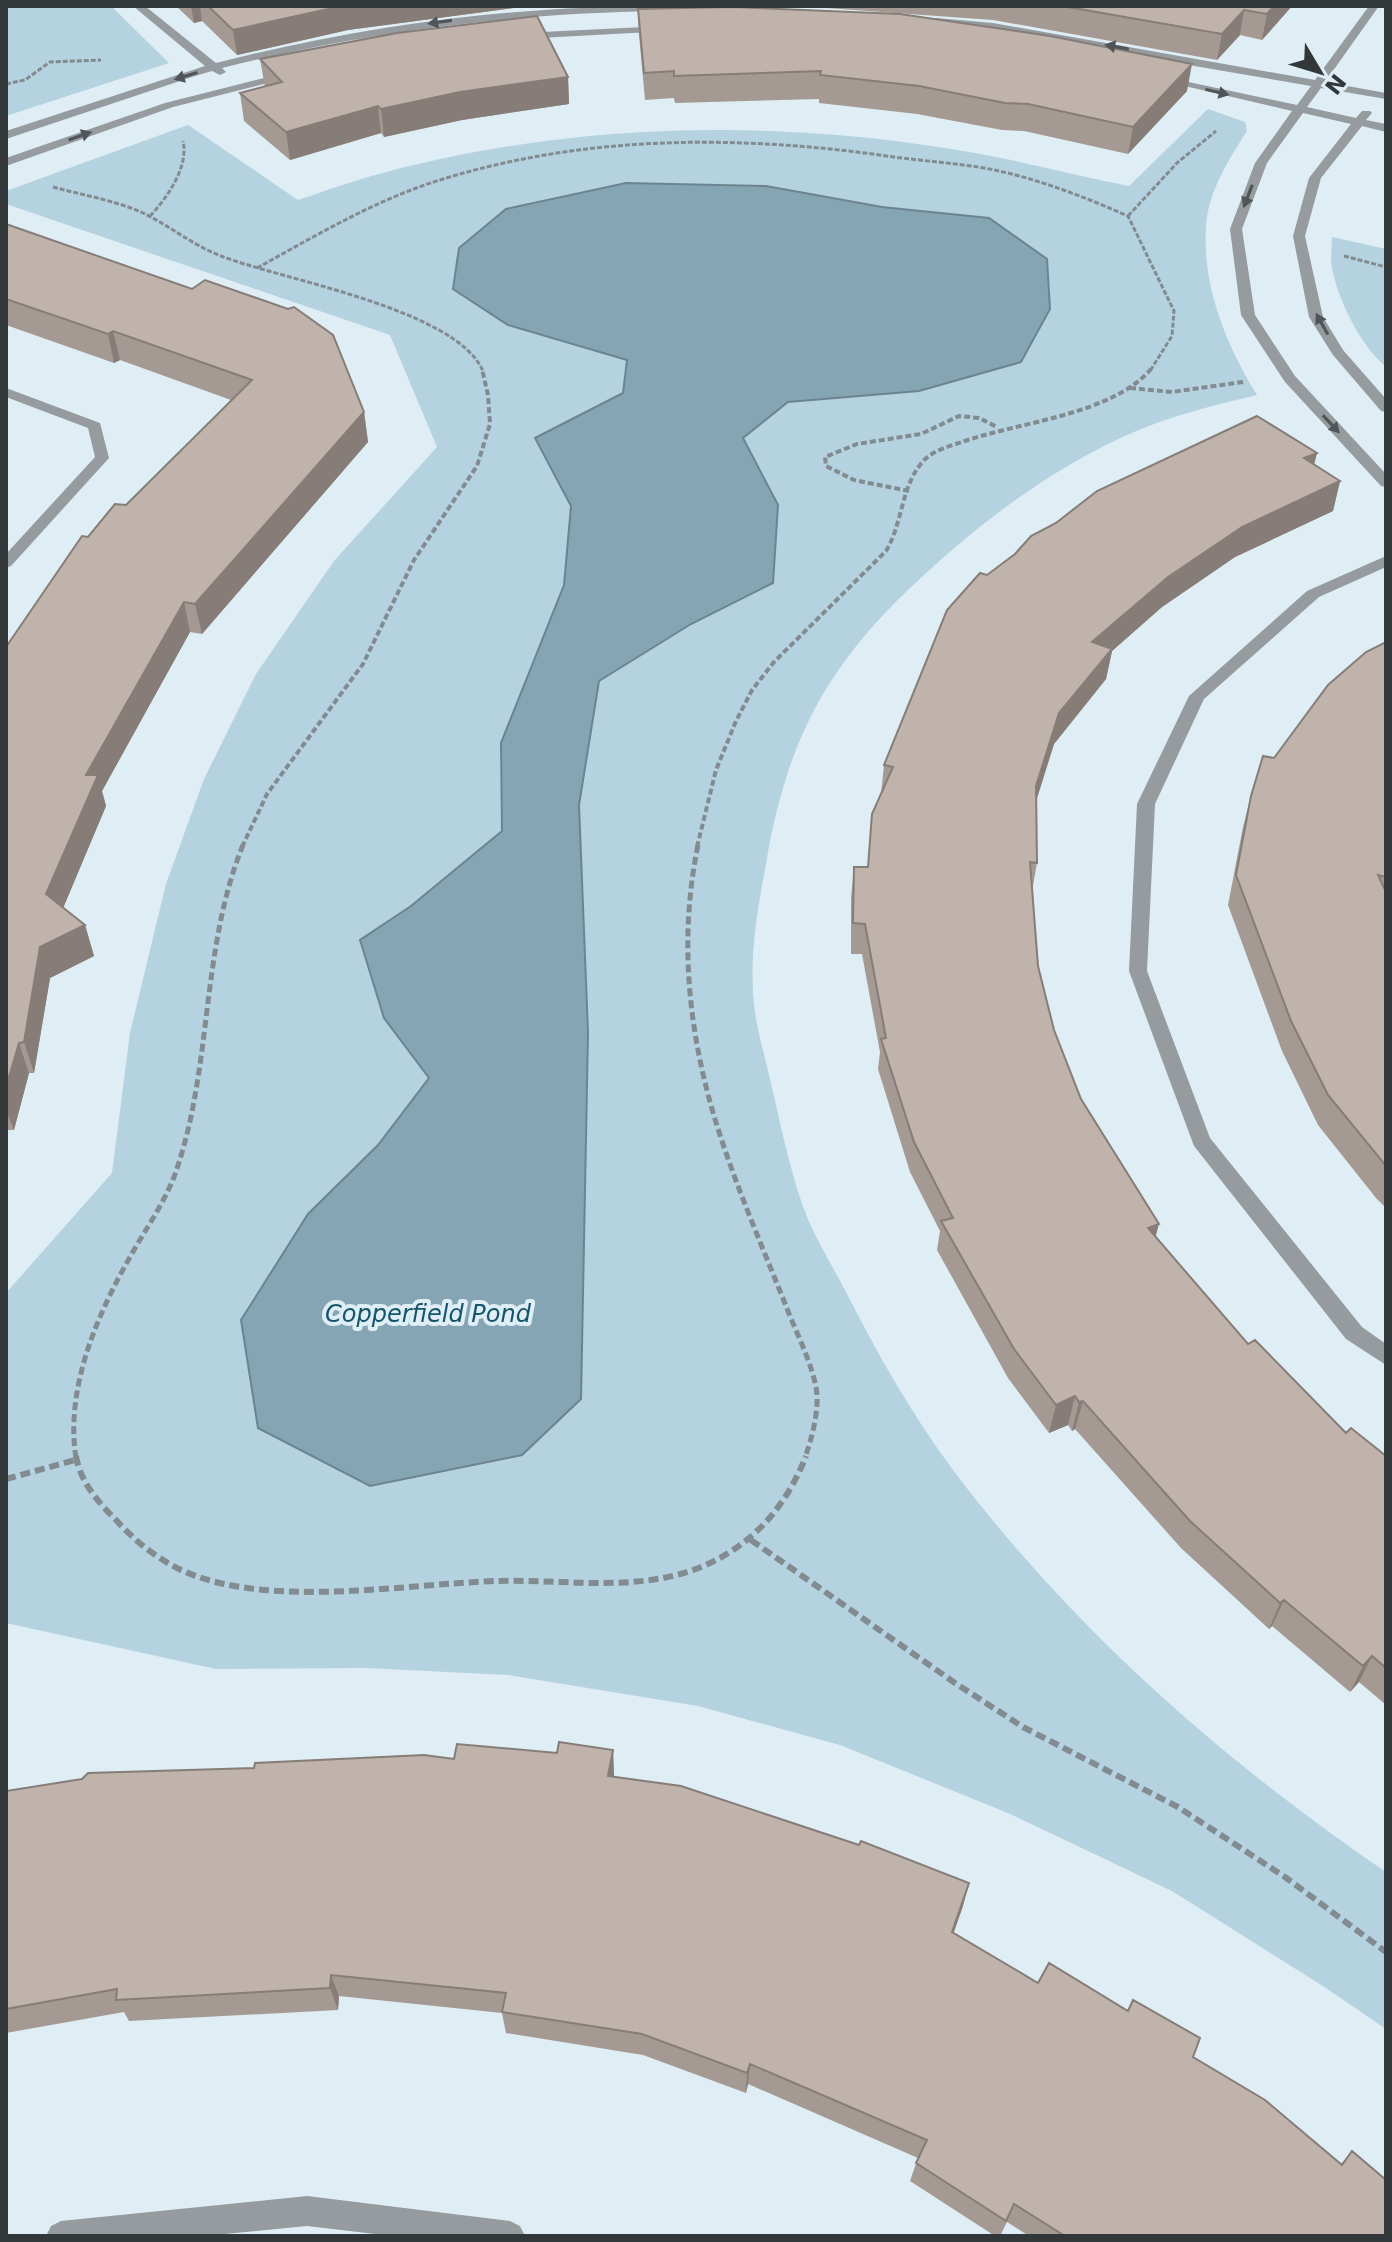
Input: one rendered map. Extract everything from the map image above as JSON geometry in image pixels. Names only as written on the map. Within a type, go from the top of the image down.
[{"type":"street","points":[[138,6],[234,86]]},
{"type":"street","points":[[6,135],[214,67],[348,36],[476,17],[581,7],[710,6],[756,9]]},
{"type":"street","points":[[1374,6],[1261,163],[1236,229],[1248,315],[1290,379],[1386,483]]},
{"type":"street","points":[[581,7],[589,31]]},
{"type":"street","points":[[930,21],[993,26],[1320,84],[1384,92]]},
{"type":"street","points":[[507,37],[679,29]]},
{"type":"street","points":[[6,162],[145,113],[234,86],[294,74]]},
{"type":"street","points":[[1152,77],[1386,128]]},
{"type":"street","points":[[1384,92],[1315,178],[1299,236],[1316,317],[1338,352],[1386,408]]},
{"type":"street","points":[[6,392],[95,426],[102,458],[6,563]]},
{"type":"street","points":[[1386,561],[1313,594],[1197,696],[1146,804],[1138,971],[1201,1141],[1354,1333],[1386,1356]]},
{"type":"street","points":[[61,2236],[307,2211],[510,2236]]},
{"type":"path","points":[[145,113],[177,134],[187,149],[166,196],[150,216]]},
{"type":"path","points":[[1128,216],[1185,156],[1222,128]]},
{"type":"path","points":[[48,186],[109,201],[150,216],[199,246],[257,268],[393,312],[457,341],[473,354],[482,368],[491,409],[490,433],[476,468],[413,562],[386,624],[363,664],[271,789],[247,834],[231,889],[192,1127],[169,1189],[116,1281],[93,1338],[77,1399],[75,1460],[85,1482],[118,1527],[149,1553],[195,1576],[239,1587],[275,1591],[561,1580],[631,1583],[661,1579],[707,1564],[751,1540],[770,1522],[781,1505],[809,1451],[814,1429],[816,1387],[746,1211],[703,1083],[688,996],[686,961],[691,872],[714,776],[733,726],[752,692],[773,664],[886,551],[898,534],[916,470],[931,454],[998,428],[1059,413],[1129,388],[1149,372],[1172,337],[1176,325],[1168,297],[1128,216],[1042,184],[984,168],[864,150],[734,141],[576,150],[517,160],[431,182],[335,225],[257,268]]},
{"type":"path","points":[[1129,388],[1172,392],[1214,384],[1290,379]]},
{"type":"path","points":[[909,491],[840,474],[826,466],[825,457],[857,444],[921,434],[959,416],[979,418],[998,428]]},
{"type":"path","points":[[6,1479],[75,1460]]},
{"type":"path","points":[[751,1540],[955,1683],[1023,1727],[1178,1807],[1259,1859],[1386,1952]]},
{"type":"shaded area","points":[[6,6],[111,6],[169,63],[6,116]]},
{"type":"shaded area","points":[[1208,109],[1245,122],[1247,131],[1215,188],[1206,226],[1206,248],[1218,314],[1235,356],[1257,395],[1149,426],[1072,463],[987,522],[933,566],[878,620],[831,682],[812,714],[784,784],[757,919],[753,994],[758,1029],[787,1152],[809,1222],[909,1406],[953,1470],[1048,1584],[1153,1689],[1266,1785],[1386,1872],[1386,2029],[1172,1891],[1008,1813],[840,1745],[698,1706],[508,1675],[366,1668],[216,1669],[6,1623],[6,1293],[112,1173],[130,1033],[166,884],[204,779],[256,674],[334,561],[437,447],[390,335],[6,204],[6,191],[188,125],[298,200],[384,172],[479,151],[611,134],[678,131],[745,130],[879,139],[991,156],[1129,186]]},
{"type":"shaded area","points":[[1332,237],[1386,249],[1386,367],[1360,335],[1340,295],[1331,265]]},
{"type":"water","name":"Copperfield Pond","points":[[626,183],[766,186],[882,207],[989,218],[1047,259],[1050,309],[1021,362],[919,391],[788,402],[743,438],[778,505],[773,583],[691,624],[599,681],[579,805],[588,1032],[581,1399],[522,1455],[370,1486],[258,1428],[241,1320],[308,1214],[378,1145],[429,1078],[384,1018],[360,940],[411,906],[502,831],[501,743],[564,585],[571,506],[535,438],[623,393],[627,360],[508,325],[453,289],[459,248],[506,209]]},
{"type":"building","points":[[208,6],[342,6],[233,30]]},
{"type":"building","points":[[1062,6],[1274,6],[1267,14],[1244,10],[1222,34]]},
{"type":"building","points":[[732,7],[900,14],[1050,36],[1192,64],[1133,127],[1028,104],[1005,103],[919,86],[820,75],[821,71],[674,76],[674,71],[644,73],[638,9]]},
{"type":"building","points":[[537,16],[568,77],[460,92],[381,109],[378,106],[286,132],[240,93],[282,82],[260,59],[397,33]]},
{"type":"building","points":[[6,224],[192,289],[205,280],[288,309],[294,307],[333,335],[364,412],[195,604],[184,602],[86,775],[98,775],[46,894],[85,925],[40,947],[24,1042],[19,1043],[6,1087],[6,647],[82,536],[88,537],[115,504],[126,505],[252,380],[113,331],[108,334],[6,299]]},
{"type":"building","points":[[1257,416],[1317,453],[1304,458],[1340,481],[1242,527],[1168,577],[1092,642],[1112,649],[1059,713],[1036,786],[1037,863],[1030,862],[1038,966],[1054,1030],[1081,1099],[1159,1224],[1148,1228],[1248,1344],[1255,1340],[1346,1433],[1351,1428],[1386,1456],[1386,1668],[1372,1656],[1363,1666],[1284,1600],[1280,1603],[1190,1521],[1083,1401],[1079,1402],[1075,1396],[1056,1405],[1014,1349],[941,1221],[953,1218],[914,1142],[881,1039],[886,1038],[865,924],[853,923],[854,867],[868,867],[872,814],[893,767],[884,765],[947,610],[980,573],[987,575],[1015,554],[1031,536],[1056,523],[1097,491]]},
{"type":"building","points":[[1386,642],[1386,877],[1378,875],[1386,892],[1386,1166],[1328,1095],[1291,1021],[1236,875],[1251,796],[1263,756],[1274,758],[1328,685],[1366,652]]},
{"type":"building","points":[[559,1742],[613,1750],[608,1776],[681,1786],[859,1845],[861,1841],[969,1883],[952,1932],[1038,1983],[1049,1963],[1128,2011],[1133,2000],[1200,2038],[1193,2057],[1265,2100],[1342,2165],[1352,2151],[1386,2180],[1386,2236],[1065,2236],[1014,2204],[1006,2221],[916,2163],[927,2140],[750,2064],[747,2073],[642,2034],[502,2012],[506,1993],[331,1975],[330,1988],[116,2000],[117,1989],[6,2009],[6,1791],[82,1779],[88,1773],[254,1768],[255,1763],[424,1755],[454,1759],[457,1744],[557,1753]]}]
